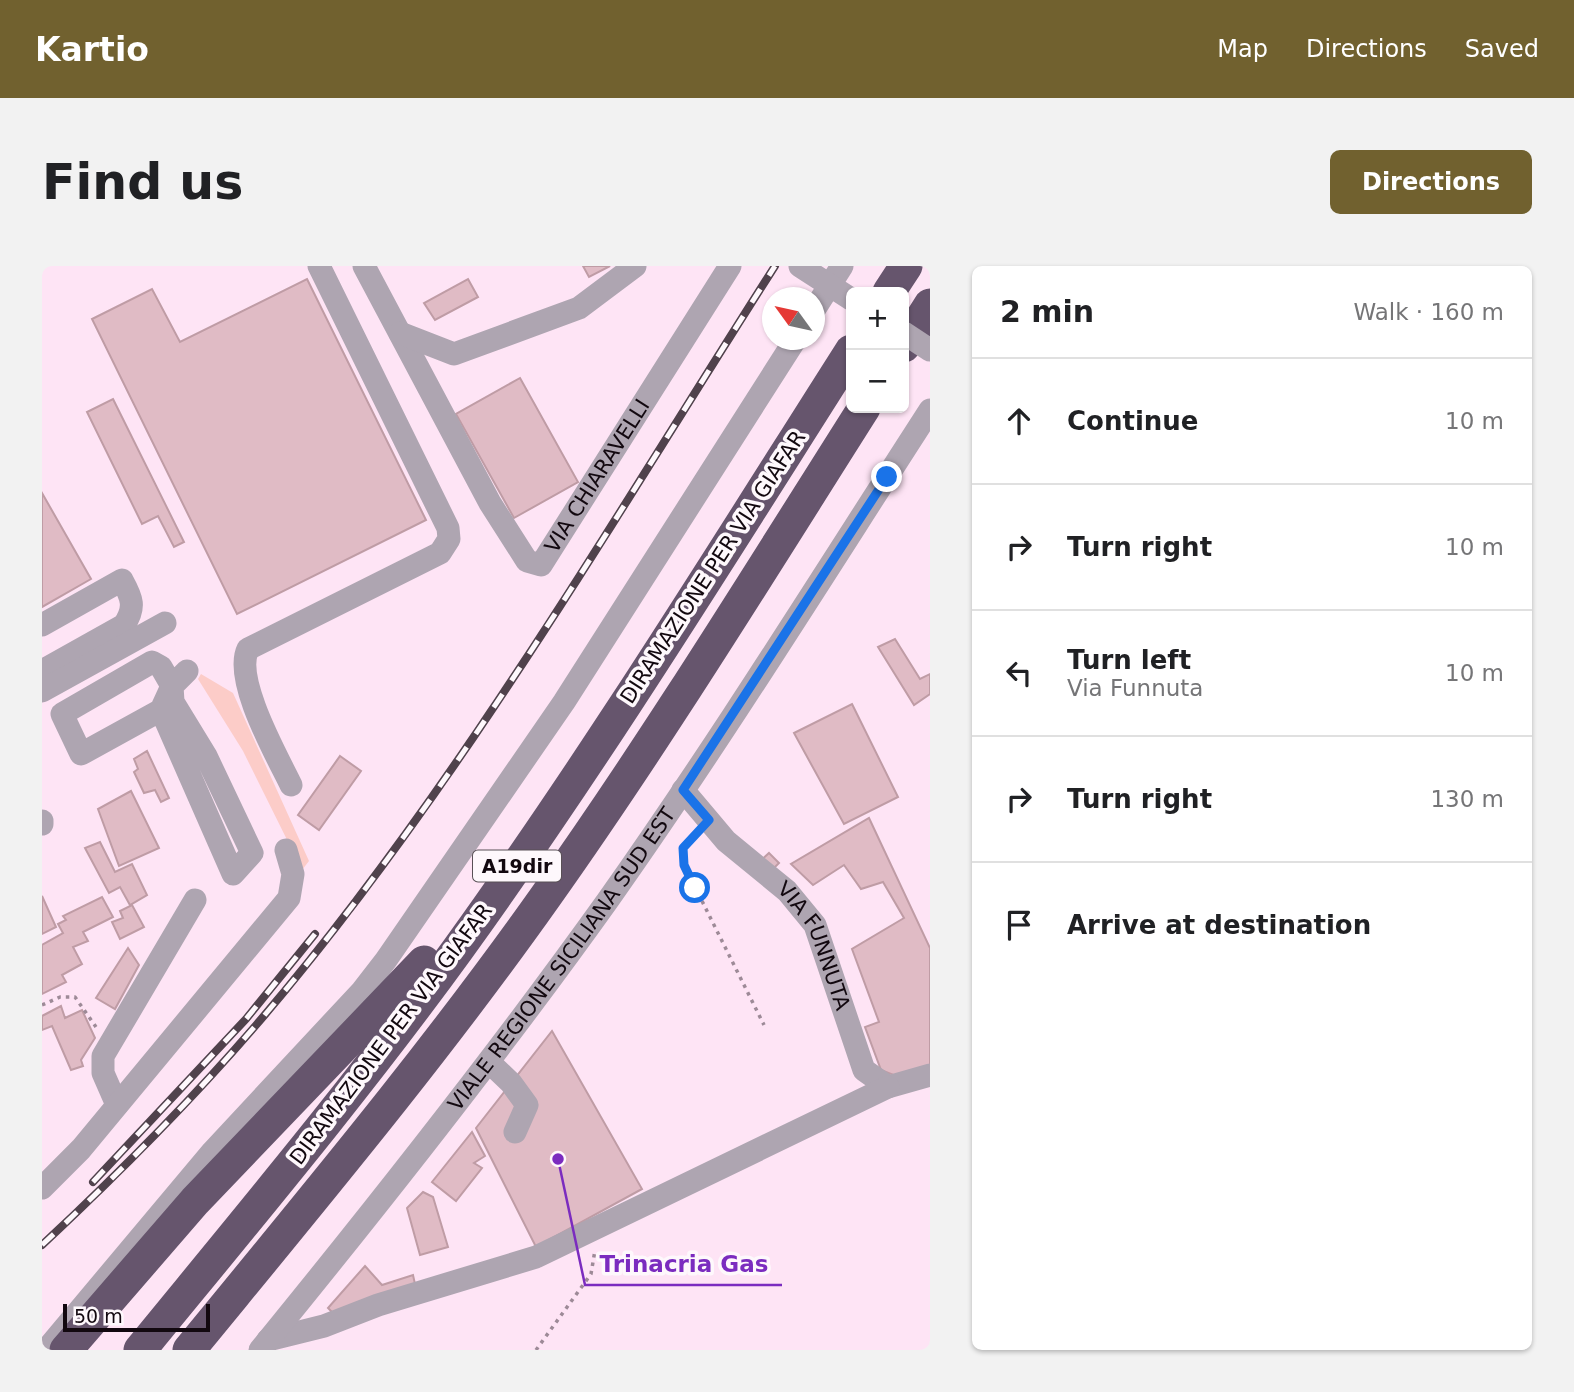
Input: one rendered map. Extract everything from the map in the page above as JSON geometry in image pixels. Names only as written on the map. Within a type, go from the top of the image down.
[{"type":"highway","points":[[892,287],[906,266]]},
{"type":"highway","points":[[909,338],[930,305]]},
{"type":"highway","name":"DIRAMAZIONE PER VIA GIAFAR","points":[[140,1350],[359,1080],[522,860],[649,668],[846,359]]},
{"type":"highway","name":"DIRAMAZIONE PER VIA GIAFAR","points":[[189,1350],[370,1129],[547,896],[681,694],[861,413]]},
{"type":"highway","points":[[66,1350],[195,1201],[439,946],[570,768],[649,668]]},
{"type":"street","points":[[291,785],[252,701],[245,664],[248,649],[440,553],[448,545],[450,534],[319,266]]},
{"type":"street","name":"VIA CHIARAVELLI","points":[[364,266],[490,503],[527,561],[541,565],[730,266]]},
{"type":"street","points":[[400,333],[454,354],[579,308],[635,266]]},
{"type":"street","points":[[800,266],[846,296]]},
{"type":"street","points":[[825,293],[842,266]]},
{"type":"street","points":[[909,336],[930,350]]},
{"type":"street","points":[[46,1350],[159,1212],[255,1104],[362,991],[386,960],[564,702],[790,350]]},
{"type":"street","name":"VIALE REGIONE SICILIANA SUD EST","points":[[264,1345],[489,1062],[683,790],[930,410]]},
{"type":"street","points":[[42,625],[122,580],[133,598],[132,613],[124,625],[42,671]]},
{"type":"street","points":[[42,691],[165,623]]},
{"type":"street","points":[[152,662],[180,678],[161,710],[81,754],[62,714],[152,662]]},
{"type":"street","points":[[161,710],[233,874],[253,853],[206,756],[173,702],[180,678]]},
{"type":"street","name":"VIA FUNNUTA","points":[[683,790],[726,841],[787,891],[815,925],[864,1070],[888,1087]]},
{"type":"street","points":[[42,1188],[117,1105],[289,898],[293,874],[286,850]]},
{"type":"street","points":[[117,1105],[103,1073],[103,1056],[195,900]]},
{"type":"street","points":[[489,1062],[511,1083],[527,1105],[515,1132]]},
{"type":"street","points":[[264,1345],[378,1305],[536,1257],[888,1087],[930,1075]]},
{"type":"path","points":[[709,820],[683,848],[684,865],[764,1025]]},
{"type":"path","points":[[42,1005],[60,997],[75,997],[108,1046]]},
{"type":"path","points":[[536,1350],[591,1274],[594,1230]]},
{"type":"shaded area","points":[[201,674],[233,693],[309,861],[302,870],[243,751],[198,679]]},
{"type":"building","points":[[583,266],[610,266],[589,277]]},
{"type":"building","points":[[307,279],[426,520],[237,614],[92,319],[152,289],[180,342]]},
{"type":"building","points":[[468,279],[478,297],[435,320],[424,303]]},
{"type":"building","points":[[520,378],[578,482],[514,518],[456,414]]},
{"type":"building","points":[[113,399],[184,542],[174,547],[158,516],[142,524],[87,412]]},
{"type":"building","points":[[42,493],[91,579],[42,607]]},
{"type":"building","points":[[895,639],[920,679],[930,674],[930,694],[914,705],[878,647]]},
{"type":"building","points":[[852,704],[898,797],[844,824],[794,733]]},
{"type":"building","points":[[147,751],[169,798],[161,802],[155,790],[144,793],[134,772],[138,769],[134,759]]},
{"type":"building","points":[[340,756],[361,771],[319,830],[298,815]]},
{"type":"building","points":[[131,791],[159,848],[119,866],[98,809]]},
{"type":"building","points":[[869,818],[930,948],[930,1068],[901,1078],[881,1070],[865,1027],[879,1022],[852,949],[904,918],[883,882],[861,889],[844,865],[813,885],[791,864]]},
{"type":"building","points":[[100,842],[115,872],[132,864],[147,895],[130,905],[120,887],[109,893],[85,848]]},
{"type":"building","points":[[769,853],[779,863],[770,872],[758,863]]},
{"type":"building","points":[[42,896],[56,927],[42,934]]},
{"type":"building","points":[[102,897],[113,917],[83,932],[88,941],[73,947],[82,964],[62,975],[66,982],[42,994],[42,945],[63,933],[58,924],[66,920],[63,916]]},
{"type":"building","points":[[132,905],[144,927],[120,939],[112,922],[123,918],[120,911]]},
{"type":"building","points":[[128,948],[139,965],[115,1009],[96,998]]},
{"type":"building","points":[[61,1006],[65,1018],[82,1010],[95,1038],[81,1060],[83,1066],[71,1070],[52,1026],[42,1030],[42,1016]]},
{"type":"building","points":[[552,1031],[642,1189],[536,1247],[476,1128]]},
{"type":"building","points":[[472,1132],[485,1156],[474,1163],[482,1168],[456,1201],[432,1182]]},
{"type":"building","points":[[423,1192],[433,1197],[448,1247],[420,1255],[407,1208]]},
{"type":"building","points":[[365,1266],[382,1285],[413,1275],[415,1284],[334,1314],[328,1308]]},
{"type":"railway","points":[[42,1245],[152,1138],[232,1053],[329,936],[398,844],[529,654],[775,266]]},
{"type":"railway","points":[[93,1182],[246,1019],[315,934]]},
{"type":"place","name":"Trinacria Gas","points":[[558,1159]]},
{"type":"route","points":[[695,888],[684,865],[683,848],[709,820],[683,790],[887,477]]}]
